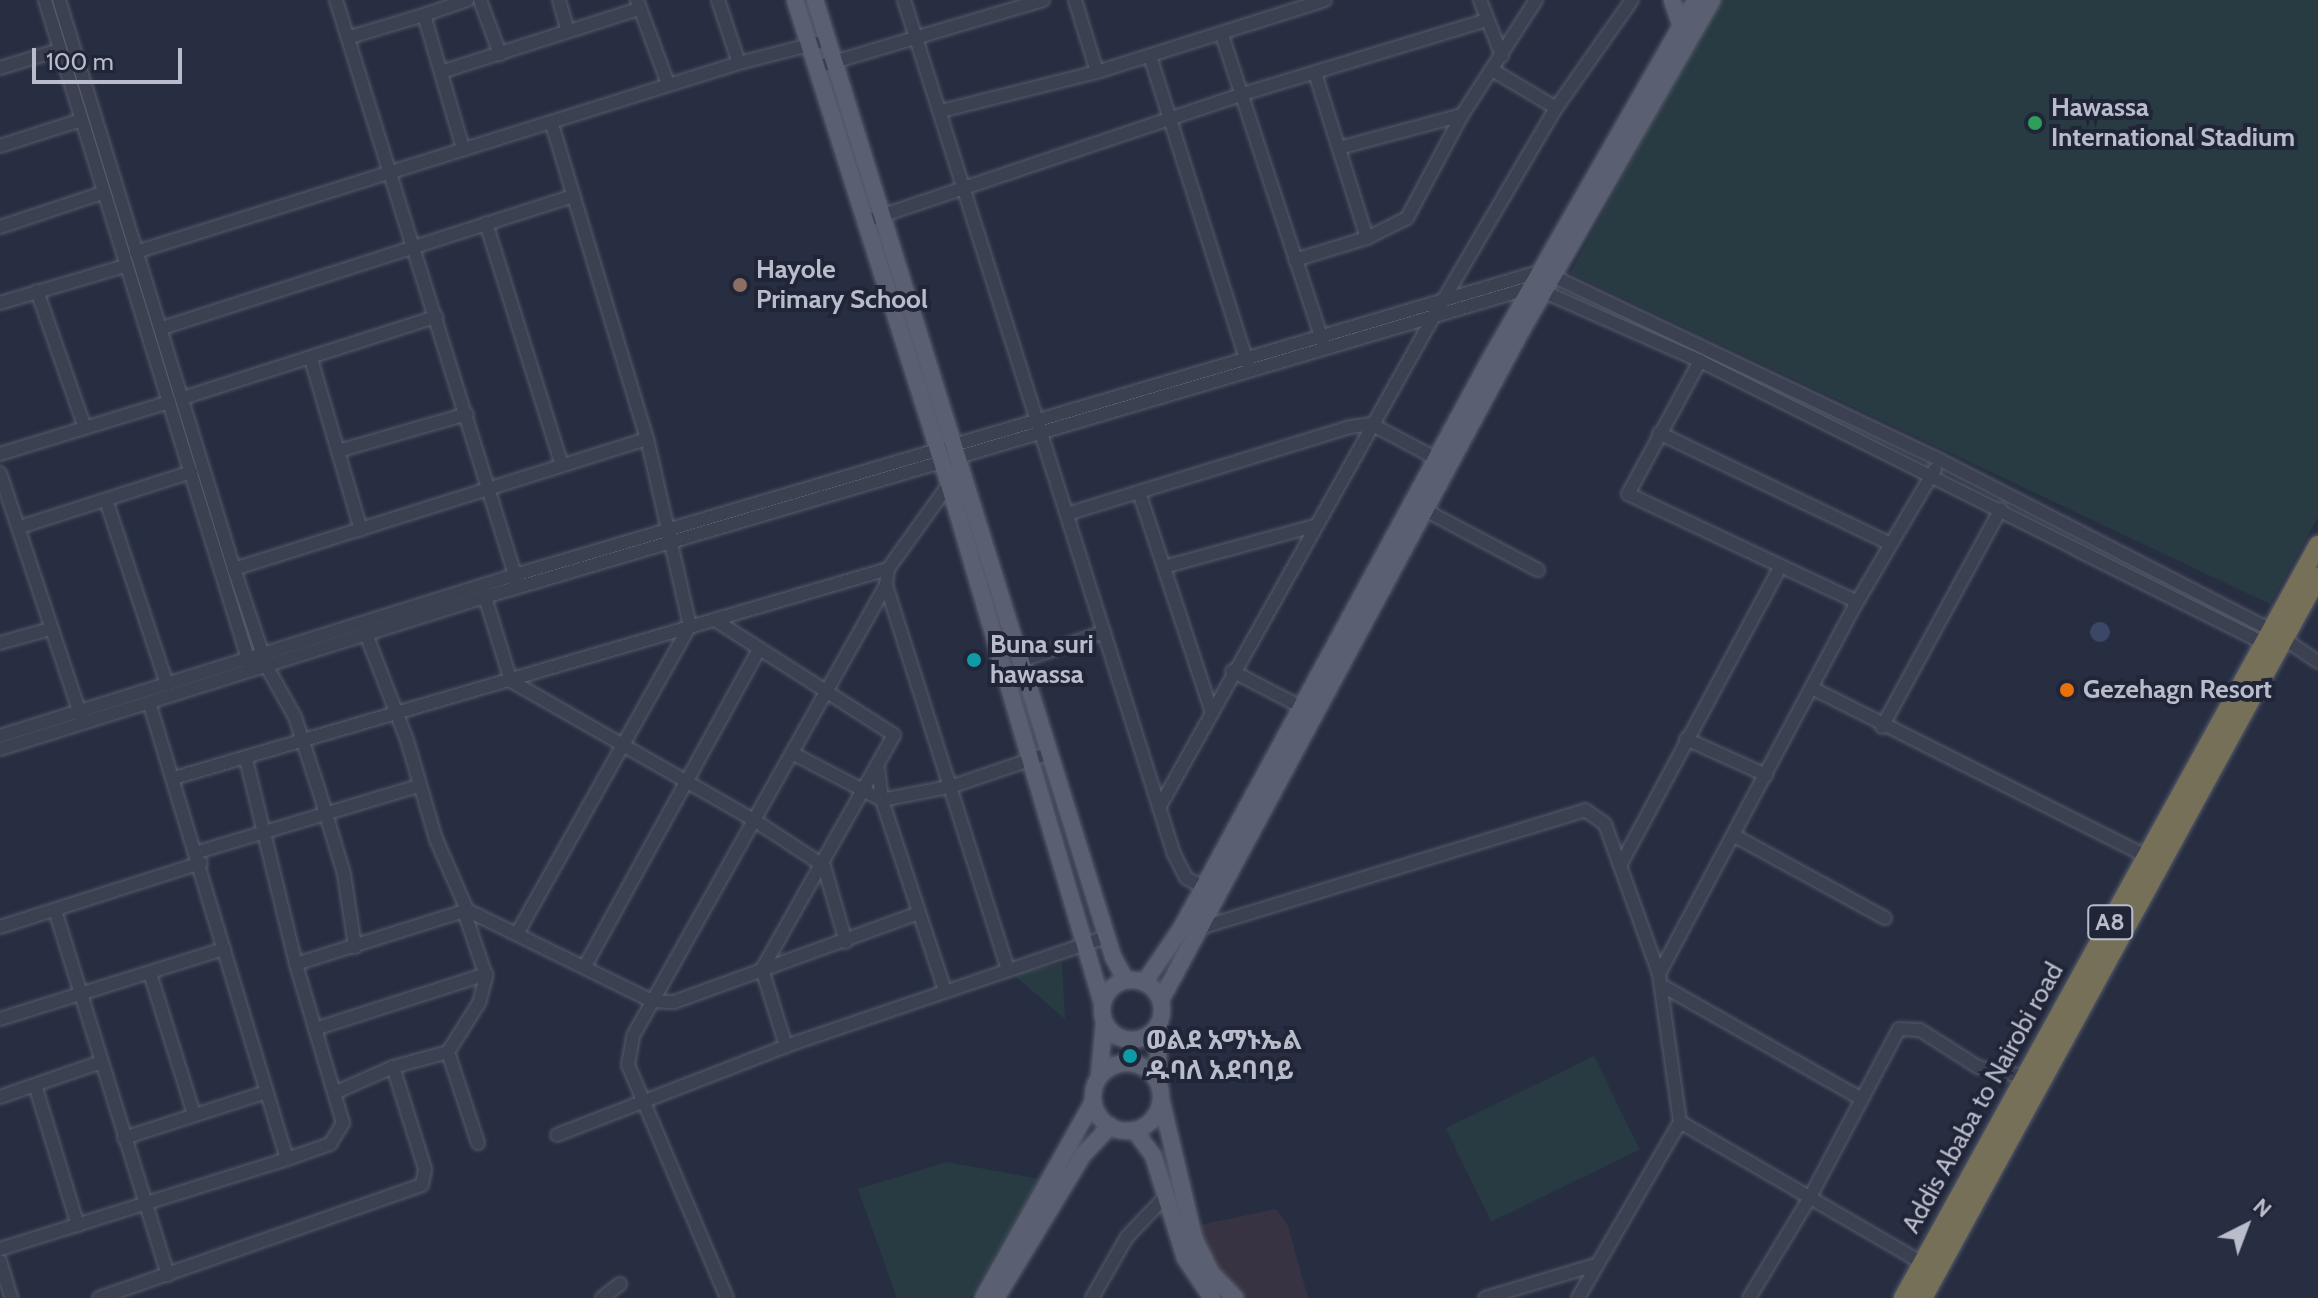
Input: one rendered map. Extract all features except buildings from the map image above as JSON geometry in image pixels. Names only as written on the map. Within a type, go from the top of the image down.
[{"type":"highway","name":"Addis Ababa to Nairobi road","points":[[1903,1298],[1930,1268],[2274,640],[2318,545]]},
{"type":"highway","name":"Addis Ababa to Nairobi road","points":[[2274,640],[2318,577]]},
{"type":"highway","name":"Addis Ababa to Nairobi road","points":[[1923,1298],[1930,1268],[2025,1077],[2154,861]]},
{"type":"main road","points":[[795,0],[866,221],[1023,660],[1106,937],[1126,980]]},
{"type":"main road","points":[[815,0],[882,215],[948,452],[949,484],[1089,944],[1102,1003],[1104,1023],[1093,1102],[983,1298]]},
{"type":"main road","points":[[1672,0],[1681,26]]},
{"type":"main road","points":[[1093,1102],[1110,1126],[1134,1130],[1151,1121],[1160,1093],[1157,1029],[1161,1000],[1696,0]]},
{"type":"main road","points":[[1144,983],[1204,887],[1437,459],[1712,0]]},
{"type":"main road","points":[[981,590],[998,586]]},
{"type":"main road","points":[[1102,1003],[1107,992],[1126,980],[1144,983],[1161,1000]]},
{"type":"main road","points":[[1104,1023],[1123,1040],[1147,1037],[1157,1029]]},
{"type":"main road","points":[[1098,1078],[1118,1064],[1130,1063],[1152,1074],[1160,1093],[1194,1238],[1211,1273],[1235,1298]]},
{"type":"main road","points":[[996,1298],[1083,1155],[1110,1126]]},
{"type":"main road","points":[[1134,1130],[1153,1155],[1185,1258],[1212,1298]]},
{"type":"street","points":[[45,0],[250,666]]},
{"type":"street","points":[[59,0],[234,569],[265,661],[304,743],[344,874],[355,947]]},
{"type":"street","points":[[336,0],[519,588]]},
{"type":"street","points":[[350,37],[467,0]]},
{"type":"street","points":[[480,0],[500,54]]},
{"type":"street","points":[[559,0],[568,31]]},
{"type":"street","points":[[718,0],[739,63]]},
{"type":"street","points":[[904,0],[1159,808],[1180,869],[1204,887]]},
{"type":"street","points":[[817,67],[1043,0]]},
{"type":"street","points":[[1075,0],[1097,72]]},
{"type":"street","points":[[941,111],[1097,72],[1325,0]]},
{"type":"street","points":[[1480,0],[1502,56]]},
{"type":"street","points":[[1295,260],[1367,238],[1407,218],[1462,115],[1494,71],[1536,0]]},
{"type":"street","points":[[1159,808],[1232,671],[1443,299],[1556,108],[1632,0]]},
{"type":"street","points":[[441,72],[638,5],[668,84]]},
{"type":"street","points":[[424,15],[463,148]]},
{"type":"street","points":[[866,221],[962,185],[1243,94],[1486,20]]},
{"type":"street","points":[[1222,35],[1322,341]]},
{"type":"street","points":[[136,252],[668,84],[827,40]]},
{"type":"street","points":[[0,68],[59,50]]},
{"type":"street","points":[[1150,56],[1173,117],[1248,363]]},
{"type":"street","points":[[1494,71],[1556,108]]},
{"type":"street","points":[[1315,73],[1367,238]]},
{"type":"street","points":[[1339,148],[1462,115]]},
{"type":"street","points":[[0,146],[81,120]]},
{"type":"street","points":[[518,932],[690,626],[672,535],[647,439],[551,122]]},
{"type":"street","points":[[0,227],[102,193]]},
{"type":"street","points":[[162,328],[572,196]]},
{"type":"street","points":[[486,223],[561,463]]},
{"type":"street","points":[[0,303],[125,266]]},
{"type":"street","points":[[1322,341],[1435,314],[1543,281],[2001,509],[2318,662]]},
{"type":"street","points":[[265,661],[519,588],[672,535],[1322,341],[1443,299],[1543,281],[1940,460],[2274,640]]},
{"type":"street","points":[[37,291],[85,428]]},
{"type":"street","points":[[183,398],[436,317]]},
{"type":"street","points":[[311,359],[361,530]]},
{"type":"street","points":[[1700,361],[1628,494],[1857,602]]},
{"type":"street","points":[[0,454],[169,402]]},
{"type":"street","points":[[338,451],[467,414]]},
{"type":"street","points":[[1067,514],[1334,431],[1371,424],[1437,459]]},
{"type":"street","points":[[1659,433],[1891,544]]},
{"type":"street","points":[[234,569],[490,489],[561,463],[647,439]]},
{"type":"street","points":[[1660,979],[1857,602],[1940,460]]},
{"type":"street","points":[[20,527],[191,472]]},
{"type":"street","points":[[0,473],[81,717]]},
{"type":"street","points":[[727,1298],[647,1099],[628,1065],[629,1051],[652,1001],[886,585],[888,569],[949,484]]},
{"type":"street","points":[[1139,492],[1211,710]]},
{"type":"street","points":[[106,500],[167,684]]},
{"type":"street","points":[[1882,727],[2001,509]]},
{"type":"street","points":[[1425,510],[1538,570]]},
{"type":"street","points":[[1164,567],[1314,526]]},
{"type":"street","points":[[0,736],[149,703],[515,575],[672,535]]},
{"type":"street","points":[[1621,864],[1780,567]]},
{"type":"street","points":[[174,778],[304,743],[690,626],[718,622],[888,569]]},
{"type":"street","points":[[886,585],[953,786],[1008,970]]},
{"type":"street","points":[[485,597],[511,681],[754,820],[824,866],[846,942]]},
{"type":"street","points":[[718,622],[758,651],[894,735],[824,866],[762,969],[786,1046]]},
{"type":"street","points":[[0,643],[50,629]]},
{"type":"street","points":[[1023,660],[1104,632]]},
{"type":"street","points":[[336,1092],[393,1067],[448,1052],[479,1003],[486,974],[418,786],[397,714],[366,634]]},
{"type":"street","points":[[585,966],[758,651]]},
{"type":"street","points":[[0,749],[167,684],[250,666]]},
{"type":"street","points":[[1232,671],[1303,708]]},
{"type":"street","points":[[1812,688],[1882,727],[2154,861]]},
{"type":"street","points":[[149,703],[200,858],[287,1159]]},
{"type":"street","points":[[1686,739],[1766,775]]},
{"type":"street","points":[[792,753],[882,800],[953,786],[1050,753]]},
{"type":"street","points":[[0,1249],[319,1151],[341,1133],[336,1092],[296,964],[246,759]]},
{"type":"street","points":[[878,768],[882,800],[945,990]]},
{"type":"street","points":[[0,927],[200,858],[263,832],[418,786]]},
{"type":"street","points":[[1200,928],[1573,810],[1596,815],[1605,824],[1621,864],[1660,979],[1680,1122],[1578,1298]]},
{"type":"street","points":[[1735,836],[1885,918]]},
{"type":"street","points":[[55,910],[168,1275]]},
{"type":"street","points":[[296,964],[466,912],[518,932],[652,1001],[689,999],[762,969],[846,942],[918,913]]},
{"type":"street","points":[[557,1135],[786,1046],[1106,937]]},
{"type":"street","points":[[0,1019],[224,949]]},
{"type":"street","points":[[150,973],[194,1114]]},
{"type":"street","points":[[315,1029],[486,974]]},
{"type":"street","points":[[1660,979],[1860,1098]]},
{"type":"street","points":[[1749,1298],[1809,1199],[1892,1036],[1907,1026],[1978,1067],[2025,1077]]},
{"type":"street","points":[[448,1052],[478,1143]]},
{"type":"street","points":[[0,1097],[101,1062]]},
{"type":"street","points":[[99,1298],[422,1185],[425,1169],[393,1067]]},
{"type":"street","points":[[35,1085],[78,1226]]},
{"type":"street","points":[[124,1138],[266,1092]]},
{"type":"street","points":[[1680,1122],[1930,1268]]},
{"type":"street","points":[[1092,1298],[1127,1237],[1165,1197]]},
{"type":"street","points":[[0,1261],[11,1298]]},
{"type":"street","points":[[1485,1298],[1595,1265]]},
{"type":"street","points":[[602,1298],[620,1284]]},
{"type":"shaded area","points":[[1719,0],[2318,0],[2318,517],[2270,604],[1570,273]]},
{"type":"shaded area","points":[[1062,963],[1065,1019],[1014,975]]},
{"type":"shaded area","points":[[1594,1056],[1640,1149],[1491,1222],[1446,1128]]},
{"type":"shaded area","points":[[947,1162],[1039,1179],[970,1298],[897,1298],[858,1189]]},
{"type":"shaded area","points":[[1276,1209],[1288,1226],[1308,1298],[1241,1298],[1226,1285],[1195,1226]]},
{"type":"water","points":[[2100,622],[2107,625],[2110,632],[2107,639],[2100,642],[2093,639],[2090,632],[2093,625]]},
{"type":"place","name":"Hawassa International Stadium","points":[[2035,123]]},
{"type":"place","name":"Hayole Primary School","points":[[740,285]]},
{"type":"place","name":"Buna suri hawassa","points":[[974,660]]},
{"type":"place","name":"Gezehagn Resort","points":[[2067,690]]},
{"type":"place","name":"ወልደ አማኑኤል ዱባለ አደባባይ","points":[[1130,1056]]}]
